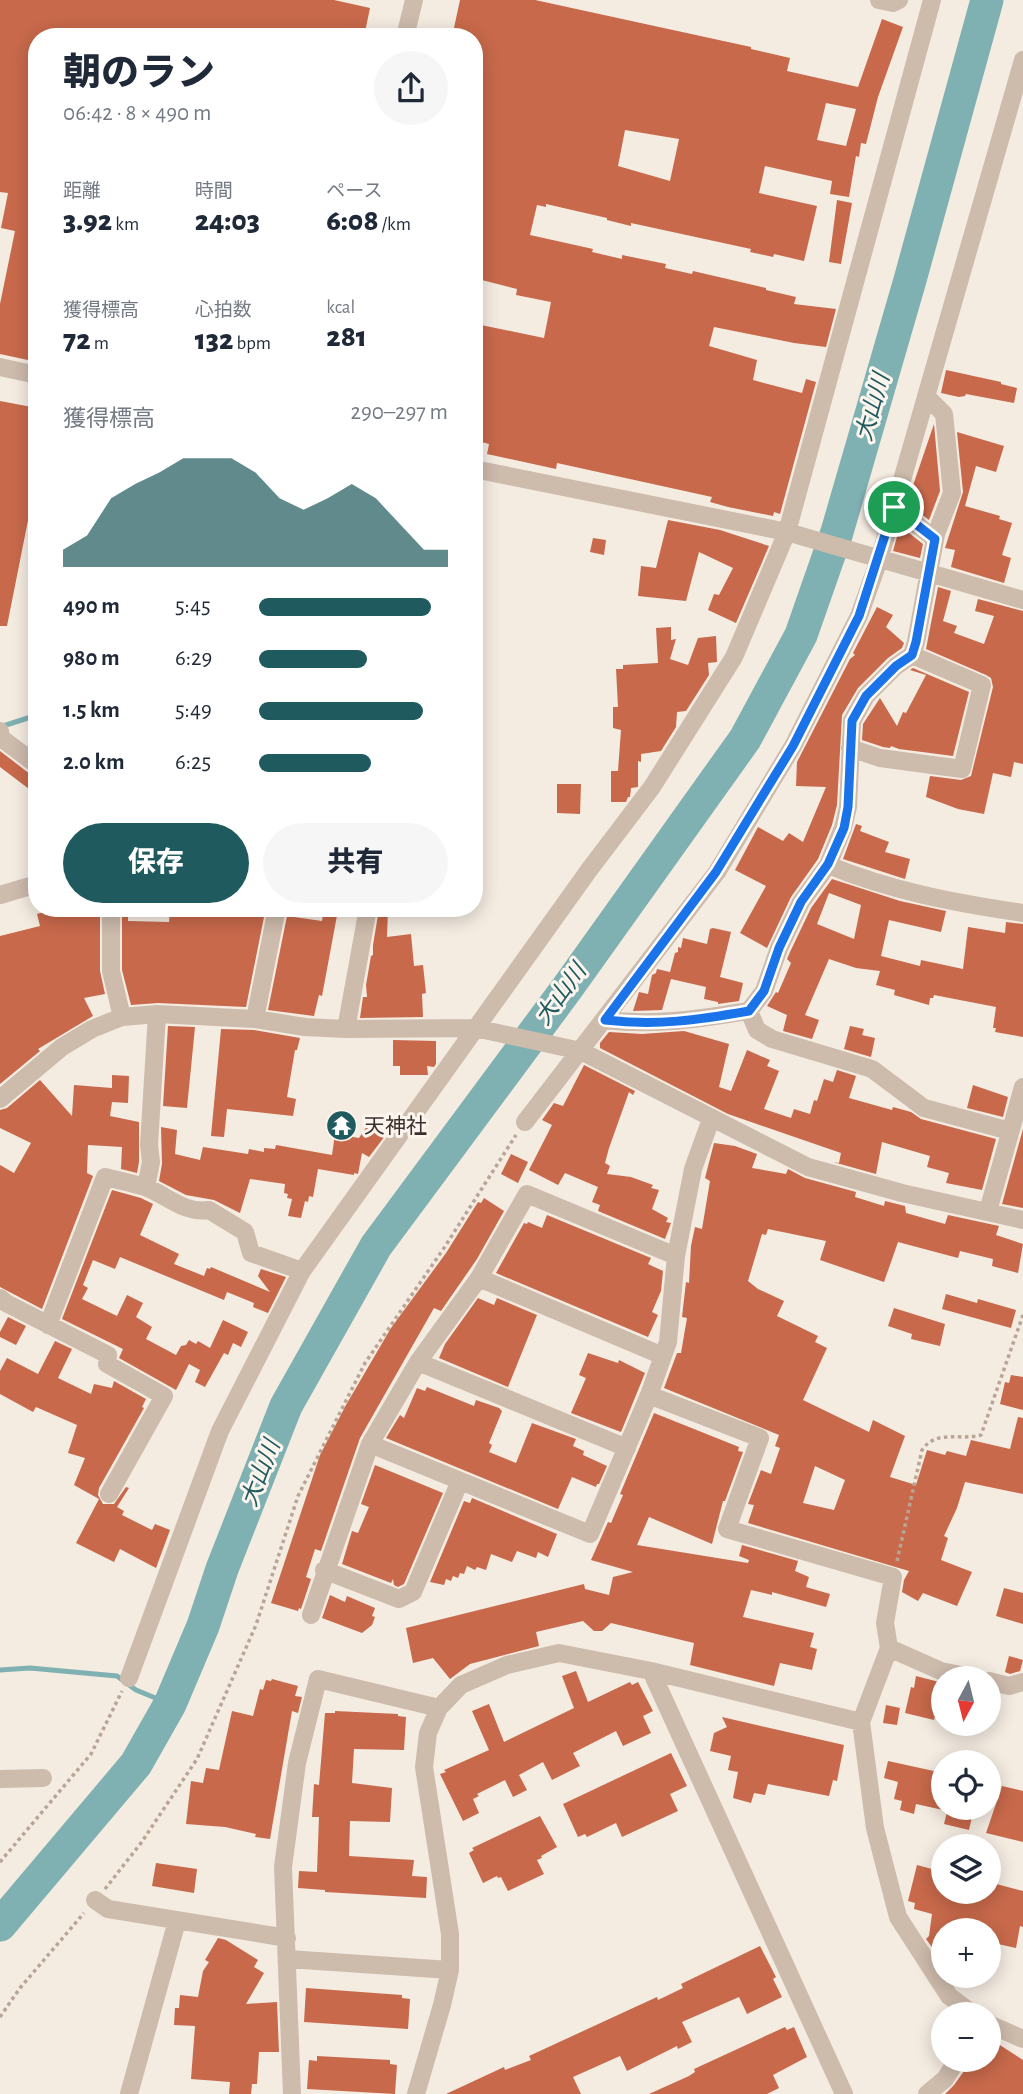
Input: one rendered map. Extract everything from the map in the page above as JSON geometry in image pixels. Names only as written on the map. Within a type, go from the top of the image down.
[{"type":"street","points":[[407,28],[414,0]]},
{"type":"street","points":[[879,0],[893,4],[899,0]]},
{"type":"street","points":[[129,1678],[220,1432],[302,1271],[589,870],[652,788],[734,657],[794,534],[932,0]]},
{"type":"street","points":[[525,1122],[716,872],[793,746],[859,616],[875,558],[894,507],[1023,60]]},
{"type":"street","points":[[0,367],[28,373]]},
{"type":"street","points":[[605,1020],[641,1024],[685,1022],[749,1011],[764,991],[779,948],[801,902],[828,864],[844,828],[848,807],[852,721],[866,696],[896,666],[912,655],[935,539],[952,493],[944,414],[926,396]]},
{"type":"street","points":[[483,471],[794,534],[1023,600]]},
{"type":"street","points":[[894,507],[935,539]]},
{"type":"street","points":[[849,748],[880,758],[962,769],[982,685],[912,655]]},
{"type":"street","points":[[0,732],[1,738],[28,758]]},
{"type":"street","points":[[828,864],[868,881],[942,900],[1023,913]]},
{"type":"street","points":[[0,895],[28,887]]},
{"type":"street","points":[[111,917],[111,971],[122,1017]]},
{"type":"street","points":[[254,1019],[275,917]]},
{"type":"street","points":[[346,1029],[366,917]]},
{"type":"street","points":[[749,1011],[757,1030],[772,1039],[872,1069],[924,1108],[1010,1131]]},
{"type":"street","points":[[146,1187],[151,1162],[149,1145],[157,1014]]},
{"type":"street","points":[[0,1099],[62,1047],[92,1029],[122,1017],[157,1014],[254,1019],[304,1027],[346,1029],[476,1028],[580,1050],[808,1167],[902,1193],[1023,1220]]},
{"type":"street","points":[[988,1211],[1023,1087]]},
{"type":"street","points":[[370,1444],[590,1534],[663,1356],[667,1342],[676,1256],[693,1169],[711,1119]]},
{"type":"street","points":[[48,1325],[105,1177],[146,1187],[184,1207],[198,1211],[209,1210],[245,1232],[251,1253],[302,1271]]},
{"type":"street","points":[[310,1615],[370,1444],[418,1362],[479,1278],[527,1194],[676,1256]]},
{"type":"street","points":[[479,1278],[663,1356]]},
{"type":"street","points":[[0,1298],[108,1355],[107,1364],[164,1396],[109,1494]]},
{"type":"street","points":[[418,1362],[627,1448]]},
{"type":"street","points":[[649,1395],[760,1438],[727,1529],[893,1577],[885,1623],[889,1648],[861,1722],[875,1828],[898,1917],[949,1996],[957,2002]]},
{"type":"street","points":[[324,1570],[399,1599],[413,1592],[460,1481]]},
{"type":"street","points":[[889,1648],[931,1667]]},
{"type":"street","points":[[416,2094],[450,1970],[450,1934],[424,1767],[428,1733],[439,1708],[461,1685],[508,1665],[559,1653],[651,1671],[861,1722]]},
{"type":"street","points":[[651,1671],[845,2094]]},
{"type":"street","points":[[292,2094],[283,1867],[297,1763],[318,1679],[439,1708]]},
{"type":"street","points":[[1001,1684],[1009,1686],[1023,1682]]},
{"type":"street","points":[[0,1779],[43,1778]]},
{"type":"street","points":[[95,1900],[108,1909],[287,1938]]},
{"type":"street","points":[[128,2094],[177,1921]]},
{"type":"street","points":[[288,1959],[450,1970]]},
{"type":"street","points":[[1001,2029],[1023,2039]]},
{"type":"street","points":[[927,2094],[949,2072]]},
{"type":"path","points":[[0,2017],[20,1988],[141,1843],[197,1759],[256,1625],[298,1496],[365,1363],[444,1248],[525,1122]]},
{"type":"path","points":[[893,1577],[922,1450],[928,1442],[937,1437],[981,1435],[1023,1315]]},
{"type":"path","points":[[0,1862],[92,1754],[129,1678]]},
{"type":"building","points":[[0,0],[334,0],[370,8],[366,28],[28,28],[28,360],[0,354],[0,304],[15,231],[1,228],[8,193],[0,192]]},
{"type":"building","points":[[460,0],[535,0],[751,47],[790,58],[787,71],[858,87],[882,19],[903,27],[878,97],[866,144],[861,143],[859,157],[856,156],[849,197],[830,194],[832,181],[765,166],[759,193],[817,206],[804,261],[750,252],[751,249],[631,223],[631,226],[546,204],[546,207],[537,205],[530,235],[593,249],[592,252],[622,259],[622,255],[666,264],[665,268],[692,274],[693,271],[766,288],[796,297],[794,304],[836,309],[826,347],[714,327],[709,346],[757,360],[753,380],[802,393],[806,379],[816,382],[780,514],[774,512],[773,516],[728,507],[710,502],[712,497],[557,463],[556,469],[487,454],[489,444],[483,442],[483,325],[544,338],[551,302],[516,295],[517,289],[483,280],[483,28],[454,28]],"holes":[[[826,103],[856,109],[846,146],[817,140]],[[625,130],[679,139],[670,181],[618,166]]]},
{"type":"building","points":[[837,200],[852,203],[841,264],[829,262]]},
{"type":"building","points":[[946,370],[1017,388],[1014,403],[966,394],[959,397],[941,393]]},
{"type":"building","points":[[0,401],[28,406],[28,520],[7,626],[0,626]]},
{"type":"building","points":[[934,424],[940,491],[929,520],[907,503]]},
{"type":"building","points":[[957,432],[1004,446],[996,472],[976,466],[965,506],[1000,516],[999,519],[1012,523],[1002,555],[1011,558],[1004,583],[951,567],[955,550],[945,548],[963,492]]},
{"type":"building","points":[[668,520],[720,530],[769,546],[736,623],[708,610],[714,594],[719,595],[733,568],[699,552],[686,601],[638,596],[641,566],[656,568]]},
{"type":"building","points":[[900,526],[923,544],[920,558],[893,551]]},
{"type":"building","points":[[593,538],[606,540],[604,555],[590,552]]},
{"type":"building","points":[[938,587],[951,591],[943,621],[957,626],[954,633],[984,644],[994,616],[975,611],[978,599],[1023,611],[1023,764],[1014,762],[1011,777],[993,773],[984,814],[958,809],[926,797],[930,776],[961,780],[971,776],[993,687],[991,678],[986,675],[926,649]]},
{"type":"building","points":[[877,607],[893,615],[886,627],[904,643],[902,648],[858,688],[842,715],[837,805],[832,825],[818,859],[791,897],[767,948],[740,933],[766,886],[735,870],[758,827],[783,841],[789,833],[803,842],[826,787],[796,786],[797,762],[850,659],[855,655],[853,653]]},
{"type":"building","points":[[671,627],[671,640],[676,639],[670,659],[688,665],[698,638],[716,636],[717,662],[708,663],[709,675],[686,711],[677,712],[676,727],[661,751],[641,754],[641,762],[638,761],[638,787],[631,788],[626,802],[611,802],[611,771],[618,771],[621,730],[613,728],[613,707],[618,707],[616,669],[623,669],[623,665],[658,663],[656,628]]},
{"type":"building","points":[[913,668],[969,692],[953,756],[883,747],[862,740],[863,724],[880,698],[897,726],[926,675],[910,670]]},
{"type":"building","points":[[0,751],[28,772],[28,788],[0,767]]},
{"type":"building","points":[[557,784],[581,784],[580,814],[557,813]]},
{"type":"building","points":[[856,824],[862,826],[860,831],[889,842],[885,852],[910,859],[905,879],[843,859]]},
{"type":"building","points":[[832,879],[900,901],[946,911],[941,932],[889,920],[881,956],[920,966],[921,960],[963,969],[968,927],[1005,933],[1006,922],[1023,924],[1023,1037],[995,1032],[996,1028],[993,1028],[996,1007],[934,995],[930,998],[929,1005],[894,995],[895,990],[876,985],[880,971],[856,968],[829,959],[805,1015],[819,1020],[812,1039],[783,1031],[787,1015],[767,1006],[776,992],[778,993],[791,963],[787,959],[811,908]],"holes":[[[829,893],[861,905],[854,939],[817,924]]]},
{"type":"building","points":[[38,917],[100,917],[100,971],[105,994],[84,998],[93,1016],[38,1049],[40,1051],[0,1084],[0,936],[40,926]]},
{"type":"building","points":[[122,917],[128,917],[128,921],[169,922],[169,917],[264,917],[246,1007],[158,1003],[131,1005],[122,970]]},
{"type":"building","points":[[287,917],[322,921],[323,917],[337,917],[322,996],[319,995],[314,1016],[268,1010]]},
{"type":"building","points":[[378,917],[388,917],[387,937],[411,934],[414,966],[423,965],[426,993],[422,994],[423,1017],[360,1018],[363,997],[367,997],[366,985]]},
{"type":"building","points":[[710,929],[731,932],[720,977],[743,983],[739,1001],[718,1004],[704,999],[706,987],[671,979],[662,1010],[633,1011],[639,992],[648,994],[652,975],[657,969],[670,972],[675,953],[678,952],[678,947],[681,948],[683,938],[707,944]]},
{"type":"building","points":[[168,1026],[195,1027],[187,1108],[163,1106]]},
{"type":"building","points":[[850,1026],[864,1029],[862,1035],[875,1038],[871,1057],[844,1049]]},
{"type":"building","points":[[221,1029],[254,1030],[300,1038],[295,1050],[287,1097],[296,1099],[293,1116],[227,1109],[224,1137],[211,1136]]},
{"type":"building","points":[[684,1031],[729,1044],[719,1087],[731,1091],[747,1050],[770,1060],[767,1066],[779,1071],[764,1109],[791,1118],[794,1109],[810,1114],[824,1079],[833,1082],[837,1070],[856,1076],[849,1098],[892,1110],[893,1107],[911,1112],[921,1119],[996,1139],[982,1190],[946,1183],[949,1173],[927,1167],[930,1156],[882,1142],[876,1174],[833,1162],[839,1163],[841,1153],[728,1114],[600,1048],[600,1043],[609,1032],[642,1034]]},
{"type":"building","points":[[393,1040],[436,1041],[436,1064],[434,1067],[427,1066],[428,1075],[400,1075],[400,1066],[393,1066]]},
{"type":"building","points":[[584,1065],[635,1091],[633,1095],[629,1092],[609,1148],[605,1163],[610,1166],[607,1174],[631,1177],[659,1190],[652,1209],[668,1218],[666,1222],[671,1223],[665,1239],[598,1211],[600,1205],[592,1202],[598,1187],[565,1173],[558,1185],[529,1170],[552,1125],[542,1120],[554,1103],[563,1106]]},
{"type":"building","points":[[112,1075],[129,1076],[128,1103],[112,1102],[110,1116],[139,1122],[137,1173],[121,1169],[122,1147],[88,1145],[87,1173],[93,1176],[42,1309],[0,1287],[0,1165],[14,1173],[31,1143],[0,1128],[0,1110],[7,1108],[40,1080],[72,1116],[74,1085],[112,1088]]},
{"type":"building","points":[[973,1085],[1008,1097],[1003,1117],[967,1108]]},
{"type":"building","points":[[369,1123],[385,1136],[369,1157],[362,1153],[358,1174],[318,1169],[313,1197],[309,1196],[308,1202],[305,1201],[301,1218],[288,1216],[292,1199],[287,1198],[288,1194],[284,1193],[285,1184],[250,1179],[240,1213],[214,1200],[186,1195],[159,1181],[162,1164],[161,1127],[177,1130],[175,1154],[200,1160],[203,1147],[248,1154],[249,1149],[264,1152],[264,1148],[275,1149],[276,1145],[332,1155],[335,1134],[359,1138]]},
{"type":"building","points":[[1023,1129],[1023,1208],[1002,1204]]},
{"type":"building","points":[[714,1143],[735,1146],[757,1154],[752,1168],[786,1174],[788,1169],[805,1178],[856,1192],[855,1197],[884,1206],[885,1201],[905,1206],[906,1213],[945,1224],[948,1215],[999,1226],[996,1235],[1023,1244],[1018,1273],[992,1266],[993,1259],[960,1251],[958,1258],[898,1242],[884,1282],[820,1260],[826,1241],[768,1229],[766,1235],[762,1234],[748,1281],[758,1289],[784,1301],[777,1316],[818,1336],[815,1342],[827,1348],[803,1400],[869,1432],[873,1420],[905,1436],[890,1477],[916,1485],[927,1450],[945,1455],[947,1451],[966,1456],[971,1440],[1010,1449],[1018,1417],[1023,1418],[1023,1494],[965,1482],[944,1536],[948,1538],[941,1560],[972,1572],[957,1606],[923,1593],[918,1601],[902,1592],[909,1571],[748,1523],[754,1505],[748,1504],[761,1470],[771,1474],[780,1448],[775,1446],[779,1435],[664,1388],[677,1353],[681,1353],[687,1318],[682,1317],[686,1282],[689,1283],[691,1246],[695,1227],[702,1229],[710,1181],[705,1178]],"holes":[[[815,1466],[845,1480],[834,1510],[803,1503]]]},
{"type":"building","points":[[511,1154],[528,1162],[518,1183],[501,1174]]},
{"type":"building","points":[[112,1190],[153,1204],[140,1235],[179,1254],[174,1264],[204,1276],[207,1268],[211,1267],[270,1292],[258,1276],[261,1269],[286,1277],[268,1313],[253,1307],[254,1303],[227,1292],[224,1300],[120,1257],[115,1269],[93,1260],[83,1285],[88,1288],[82,1299],[117,1316],[127,1295],[143,1303],[136,1317],[152,1327],[146,1339],[176,1355],[181,1346],[186,1345],[189,1340],[196,1344],[198,1341],[210,1348],[223,1320],[248,1332],[241,1347],[233,1343],[228,1355],[224,1353],[205,1387],[195,1382],[200,1370],[189,1364],[176,1390],[119,1358],[123,1349],[62,1319]]},
{"type":"building","points":[[484,1198],[504,1211],[477,1259],[441,1311],[434,1308],[360,1438],[321,1551],[315,1549],[306,1577],[311,1579],[301,1609],[298,1611],[271,1603],[320,1455],[346,1405],[391,1328],[446,1253],[478,1202],[481,1203]]},
{"type":"building","points":[[547,1215],[651,1258],[648,1264],[663,1271],[661,1291],[652,1312],[658,1315],[648,1337],[496,1273],[524,1223],[542,1228]]},
{"type":"building","points":[[946,1294],[977,1303],[978,1299],[1016,1310],[1011,1328],[942,1309]]},
{"type":"building","points":[[478,1298],[494,1305],[497,1298],[537,1315],[508,1387],[439,1358],[445,1344]]},
{"type":"building","points":[[894,1308],[945,1324],[940,1346],[911,1339],[912,1334],[888,1326]]},
{"type":"building","points":[[8,1317],[26,1326],[16,1345],[0,1337]]},
{"type":"building","points":[[55,1341],[72,1349],[58,1378],[91,1394],[94,1384],[112,1388],[114,1381],[146,1399],[142,1407],[144,1408],[99,1488],[98,1495],[103,1504],[114,1504],[126,1487],[129,1488],[117,1507],[124,1511],[122,1515],[152,1530],[155,1524],[170,1530],[156,1568],[120,1549],[114,1562],[76,1543],[99,1499],[74,1485],[85,1458],[68,1453],[77,1425],[36,1407],[33,1412],[0,1394],[0,1371],[7,1358],[38,1374]]},
{"type":"building","points":[[588,1353],[618,1363],[619,1360],[645,1373],[621,1432],[571,1413],[586,1378],[579,1375]]},
{"type":"building","points":[[1011,1375],[1023,1377],[1023,1410],[1000,1404],[1005,1382],[1009,1383]]},
{"type":"building","points":[[427,1387],[474,1406],[476,1400],[499,1408],[502,1411],[489,1443],[492,1445],[489,1452],[516,1463],[532,1423],[576,1439],[573,1446],[584,1451],[583,1455],[607,1466],[599,1484],[596,1487],[572,1477],[558,1509],[386,1438],[400,1415],[404,1418],[417,1388],[425,1391]]},
{"type":"building","points":[[654,1413],[739,1447],[738,1451],[743,1452],[723,1501],[712,1544],[649,1517],[637,1545],[748,1563],[749,1560],[739,1556],[742,1545],[798,1561],[795,1571],[809,1577],[806,1587],[830,1594],[826,1607],[772,1592],[772,1595],[751,1590],[743,1617],[814,1633],[810,1647],[817,1649],[812,1670],[780,1663],[774,1686],[690,1665],[694,1643],[611,1623],[602,1631],[594,1631],[583,1621],[536,1632],[539,1646],[470,1664],[450,1679],[433,1658],[413,1663],[406,1628],[584,1584],[585,1589],[609,1595],[613,1577],[633,1572],[591,1560],[623,1495],[620,1494]]},
{"type":"building","points":[[375,1465],[443,1493],[404,1584],[398,1587],[394,1585],[393,1579],[391,1583],[342,1564],[352,1531],[358,1533],[369,1507],[361,1504]]},
{"type":"building","points":[[472,1498],[557,1534],[548,1557],[538,1552],[536,1558],[517,1551],[512,1562],[491,1554],[486,1570],[477,1567],[475,1570],[467,1566],[464,1574],[460,1573],[458,1578],[453,1576],[451,1581],[446,1579],[444,1585],[430,1582],[464,1501],[470,1503]]},
{"type":"building","points":[[1004,1588],[1023,1593],[1023,1624],[996,1616]]},
{"type":"building","points":[[330,1595],[345,1602],[347,1596],[375,1608],[372,1625],[362,1633],[322,1618]]},
{"type":"building","points":[[1009,1656],[1023,1660],[1020,1671],[1010,1674],[1005,1672]]},
{"type":"building","points":[[576,1671],[588,1702],[630,1682],[632,1685],[638,1682],[653,1711],[643,1716],[651,1733],[623,1746],[616,1731],[573,1753],[580,1766],[552,1780],[543,1762],[519,1775],[527,1790],[513,1797],[505,1780],[477,1794],[479,1796],[473,1799],[479,1813],[463,1821],[440,1774],[489,1750],[472,1711],[489,1704],[504,1742],[574,1708],[562,1676]]},
{"type":"building","points":[[916,1676],[931,1680],[931,1719],[905,1713],[911,1687],[914,1688]]},
{"type":"building","points":[[266,1680],[298,1686],[295,1696],[302,1697],[298,1713],[292,1711],[270,1839],[225,1827],[186,1824],[191,1781],[203,1783],[206,1768],[219,1770],[232,1711],[253,1716],[260,1689],[263,1690]]},
{"type":"building","points":[[886,1705],[900,1708],[897,1725],[883,1723]]},
{"type":"building","points":[[335,1711],[398,1714],[406,1717],[404,1750],[354,1749],[352,1783],[392,1788],[390,1822],[350,1821],[349,1856],[414,1860],[412,1876],[427,1877],[426,1898],[298,1888],[299,1871],[317,1872],[319,1817],[312,1817],[314,1784],[319,1785],[325,1713]]},
{"type":"building","points":[[722,1717],[844,1745],[837,1781],[833,1780],[829,1796],[768,1784],[765,1795],[754,1793],[751,1803],[733,1798],[738,1772],[728,1770],[731,1756],[710,1751],[714,1733],[727,1727]]},
{"type":"building","points":[[671,1753],[687,1786],[670,1794],[678,1811],[622,1837],[616,1823],[587,1837],[585,1834],[578,1837],[563,1804]]},
{"type":"building","points":[[888,1761],[931,1770],[931,1807],[916,1804],[914,1814],[900,1810],[902,1801],[894,1799],[898,1782],[884,1778]]},
{"type":"building","points":[[1002,1786],[1023,1791],[1023,1842],[1001,1837],[1001,1834],[986,1833],[990,1820],[1001,1820]]},
{"type":"building","points":[[540,1816],[557,1847],[537,1860],[544,1874],[508,1891],[501,1877],[497,1876],[483,1883],[469,1853],[474,1850],[472,1848]]},
{"type":"building","points":[[945,1820],[971,1820],[969,1830],[944,1824]]},
{"type":"building","points":[[156,1863],[197,1869],[194,1893],[152,1886]]},
{"type":"building","points":[[917,1865],[931,1869],[931,1904],[1001,1904],[1001,1885],[1023,1891],[1023,1927],[1020,1926],[1016,1948],[1001,1945],[1001,1918],[931,1918],[932,1914],[914,1909],[915,1903],[908,1901]]},
{"type":"building","points":[[931,1921],[931,1946],[926,1939]]},
{"type":"building","points":[[218,1938],[226,1940],[258,1960],[254,1967],[264,1973],[246,2004],[277,2002],[279,2052],[259,2052],[257,2084],[252,2084],[251,2094],[229,2094],[230,2082],[191,2079],[195,2026],[174,2025],[175,2008],[179,2008],[180,1995],[198,1997],[203,1971],[209,1962],[205,1960]]},
{"type":"building","points":[[760,1946],[776,1977],[773,1979],[782,1997],[747,2014],[739,1997],[682,2022],[692,2042],[678,2049],[677,2046],[627,2071],[620,2056],[573,2077],[581,2094],[446,2094],[504,2067],[505,2070],[531,2060],[529,2056],[657,1997],[658,2000],[683,1988],[681,1984]]},
{"type":"building","points":[[306,1988],[402,1995],[402,1998],[410,1999],[408,2029],[304,2022]]},
{"type":"building","points":[[785,2027],[787,2030],[794,2027],[807,2057],[773,2075],[779,2088],[767,2094],[649,2094],[689,2076],[695,2072],[694,2069]]},
{"type":"building","points":[[1001,2046],[1023,2060],[1023,2094],[945,2094],[963,2072],[1001,2072]]},
{"type":"building","points":[[317,2056],[390,2060],[390,2064],[397,2065],[395,2094],[307,2089],[309,2060],[317,2061]]},
{"type":"waterway","name":"大山川","points":[[0,1925],[136,1764],[170,1704],[203,1626],[222,1569],[286,1406],[376,1246],[568,987],[745,739],[801,635],[837,532],[987,0]]},
{"type":"waterway","points":[[0,727],[28,718]]},
{"type":"waterway","points":[[0,1670],[30,1668],[117,1676],[136,1690],[170,1704]]},
{"type":"place","name":"天神社","points":[[341,1126]]},
{"type":"route","points":[[894,507],[935,539],[916,642],[912,655],[896,666],[866,696],[852,721],[848,807],[844,828],[828,864],[801,902],[779,948],[764,991],[749,1011],[685,1022],[641,1024],[605,1020],[716,872],[793,746],[859,616],[894,507]]}]
